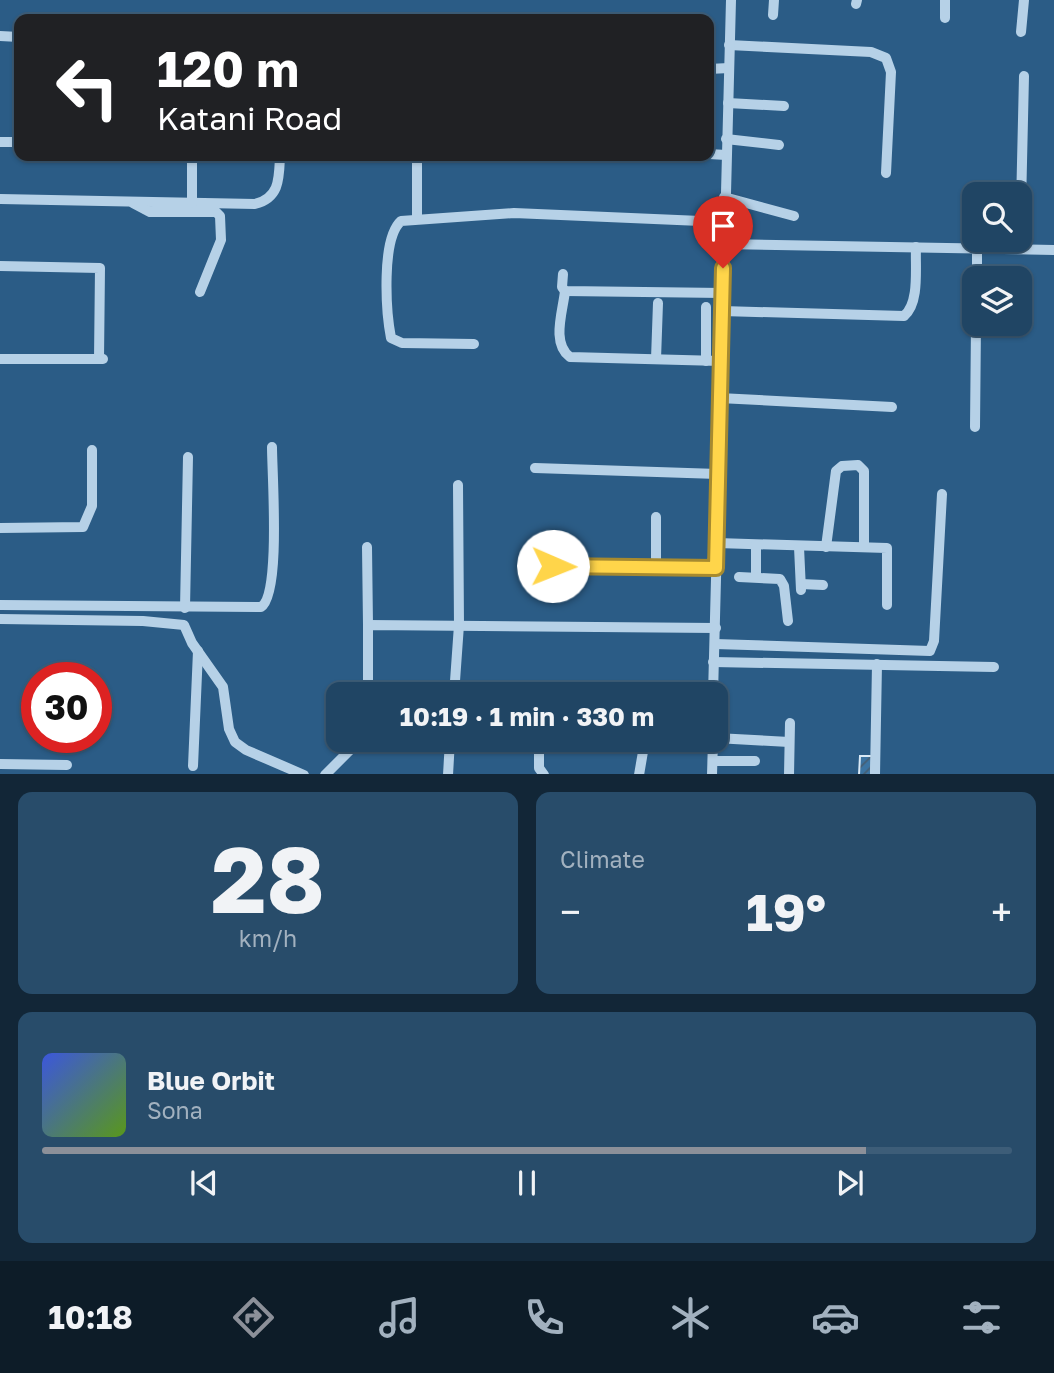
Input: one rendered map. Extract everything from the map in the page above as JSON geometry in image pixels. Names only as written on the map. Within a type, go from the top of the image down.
[{"type":"street","points":[[713,682],[731,0]]},
{"type":"street","points":[[773,15],[774,0]]},
{"type":"street","points":[[945,0],[945,18]]},
{"type":"street","points":[[1021,32],[1024,0]]},
{"type":"street","points":[[729,45],[871,52],[886,58],[891,72],[886,173]]},
{"type":"street","points":[[714,69],[729,68]]},
{"type":"street","points":[[1022,182],[1024,76]]},
{"type":"street","points":[[727,103],[784,106]]},
{"type":"street","points":[[726,139],[779,145]]},
{"type":"street","points":[[714,154],[726,155]]},
{"type":"street","points":[[192,161],[192,203]]},
{"type":"street","points":[[0,199],[255,205],[266,202],[274,195],[280,161]]},
{"type":"street","points":[[417,218],[418,161]]},
{"type":"street","points":[[724,197],[794,216]]},
{"type":"street","points":[[131,202],[150,212],[216,212],[220,216],[221,240],[200,292]]},
{"type":"street","points":[[474,344],[402,343],[391,338],[388,300],[390,238],[401,221],[514,213],[724,222]]},
{"type":"street","points":[[723,244],[962,248]]},
{"type":"street","points":[[722,311],[904,316],[914,295],[916,247]]},
{"type":"street","points":[[1032,249],[1054,250]]},
{"type":"street","points":[[0,266],[100,268],[101,359],[0,359]]},
{"type":"street","points":[[563,274],[562,287],[565,291],[559,336],[564,352],[570,357],[720,361]]},
{"type":"street","points":[[565,291],[723,293]]},
{"type":"street","points":[[656,359],[659,303]]},
{"type":"street","points":[[706,307],[706,361]]},
{"type":"street","points":[[975,427],[976,336]]},
{"type":"street","points":[[719,398],[892,407]]},
{"type":"street","points":[[0,605],[254,609],[266,604],[273,566],[272,447]]},
{"type":"street","points":[[0,528],[83,527],[92,506],[92,450]]},
{"type":"street","points":[[185,608],[188,457]]},
{"type":"street","points":[[826,547],[836,471],[842,466],[850,465],[858,465],[864,471],[864,547]]},
{"type":"street","points":[[535,468],[718,474]]},
{"type":"street","points":[[455,682],[459,625],[458,485]]},
{"type":"street","points":[[715,644],[930,651],[934,641],[942,494]]},
{"type":"street","points":[[656,517],[656,567]]},
{"type":"street","points":[[717,543],[887,548],[887,605]]},
{"type":"street","points":[[756,545],[756,577]]},
{"type":"street","points":[[367,547],[368,682]]},
{"type":"street","points":[[799,547],[801,587],[823,585]]},
{"type":"street","points":[[553,566],[716,568]]},
{"type":"street","points":[[739,577],[780,579],[784,586],[788,621]]},
{"type":"street","points":[[0,619],[176,622],[188,628],[198,651],[223,687],[229,729],[235,742],[246,750],[302,774]]},
{"type":"street","points":[[368,625],[716,628]]},
{"type":"street","points":[[193,766],[198,651]]},
{"type":"street","points":[[713,662],[994,667]]},
{"type":"street","points":[[875,774],[877,664]]},
{"type":"street","points":[[789,774],[790,723]]},
{"type":"street","points":[[728,740],[789,742]]},
{"type":"street","points":[[326,774],[348,752]]},
{"type":"street","points":[[448,774],[449,752]]},
{"type":"street","points":[[539,752],[539,768],[543,774]]},
{"type":"street","points":[[639,774],[643,752]]},
{"type":"street","points":[[712,774],[713,752]]},
{"type":"street","points":[[713,761],[755,761]]},
{"type":"street","points":[[0,764],[67,765]]},
{"type":"building","points":[[860,756],[872,756],[871,774],[859,774]]},
{"type":"route","points":[[553,566],[716,568],[723,268]]}]
